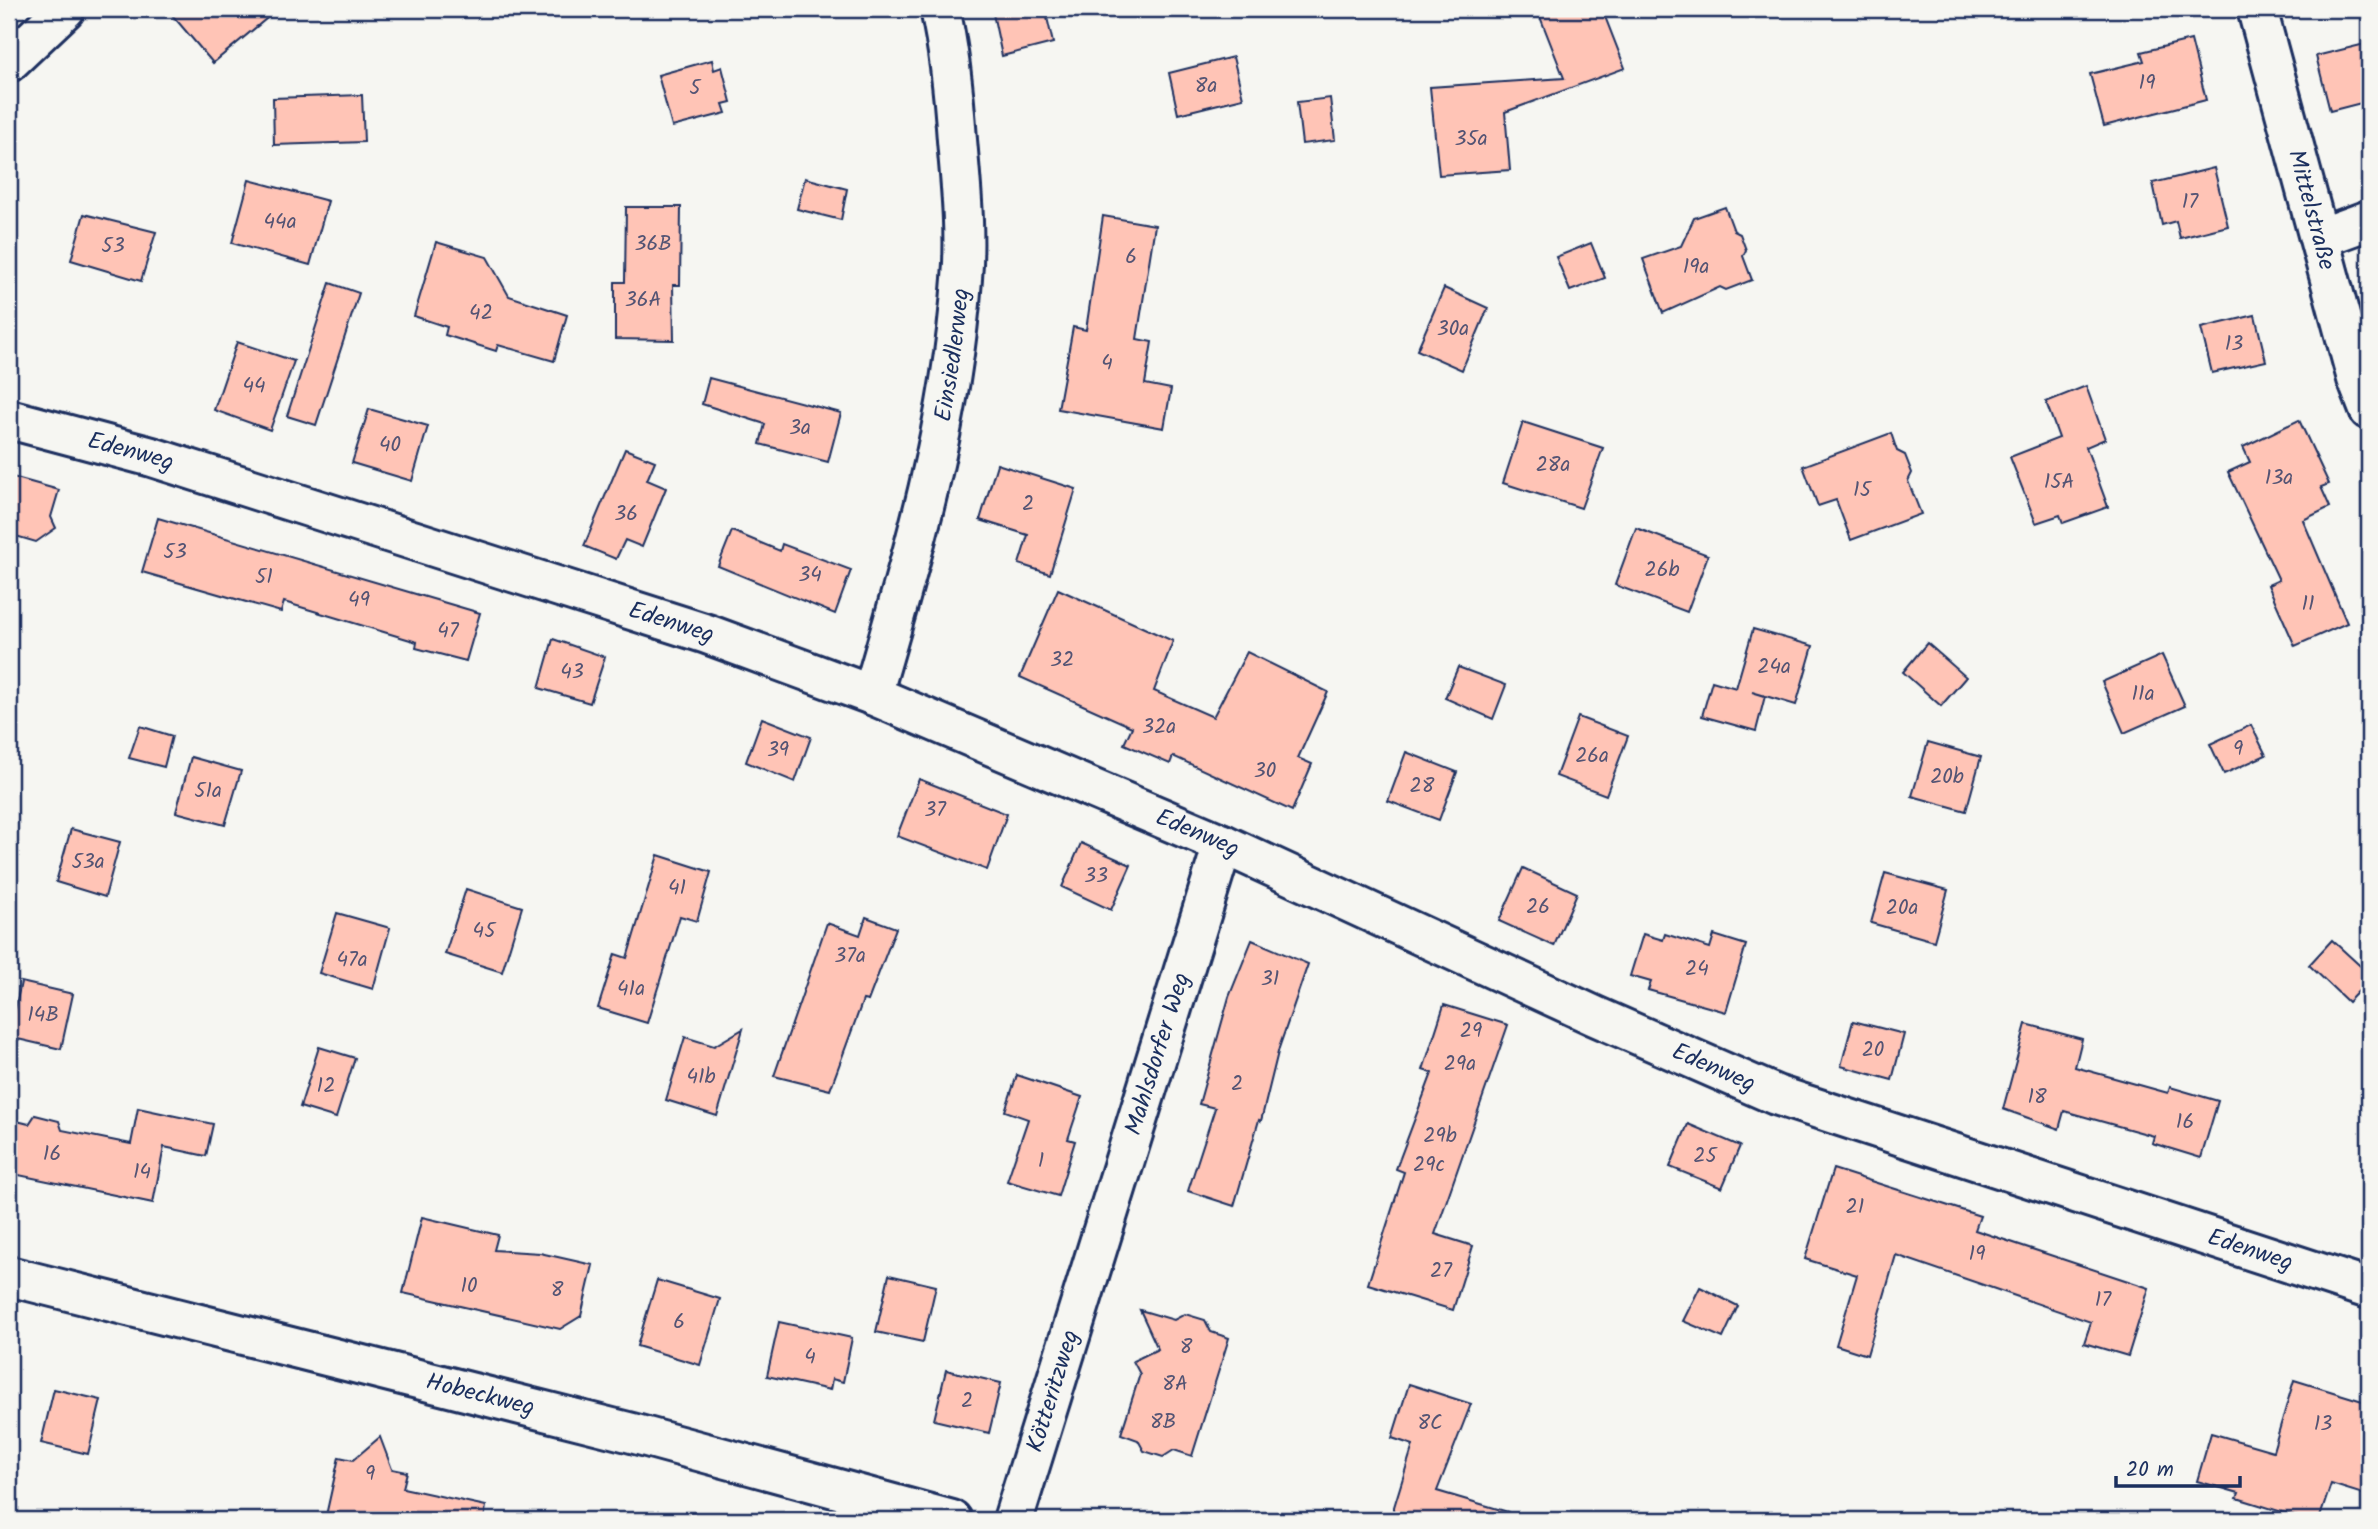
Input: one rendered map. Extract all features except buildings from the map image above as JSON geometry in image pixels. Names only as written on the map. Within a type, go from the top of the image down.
[{"type":"street","points":[[9,62],[65,9]]},
{"type":"street","name":"Einsiedlerweg","points":[[872,695],[911,558],[936,451],[952,365],[962,277],[959,158],[951,56],[940,9]]},
{"type":"street","name":"Mittelstraße","points":[[2257,9],[2357,379],[2369,410]]},
{"type":"street","points":[[2320,238],[2369,220]]},
{"type":"street","name":"Edenweg","points":[[9,419],[152,457],[508,568],[707,634],[872,695],[1223,844],[1595,1016],[1776,1095],[2369,1289]]},
{"type":"street","name":"Mahlsdorfer Weg","points":[[1092,1264],[1223,844]]},
{"type":"street","name":"Kötteritzweg","points":[[1013,1520],[1092,1264]]},
{"type":"street","name":"Hobeckweg","points":[[9,1276],[632,1433],[952,1520]]}]
